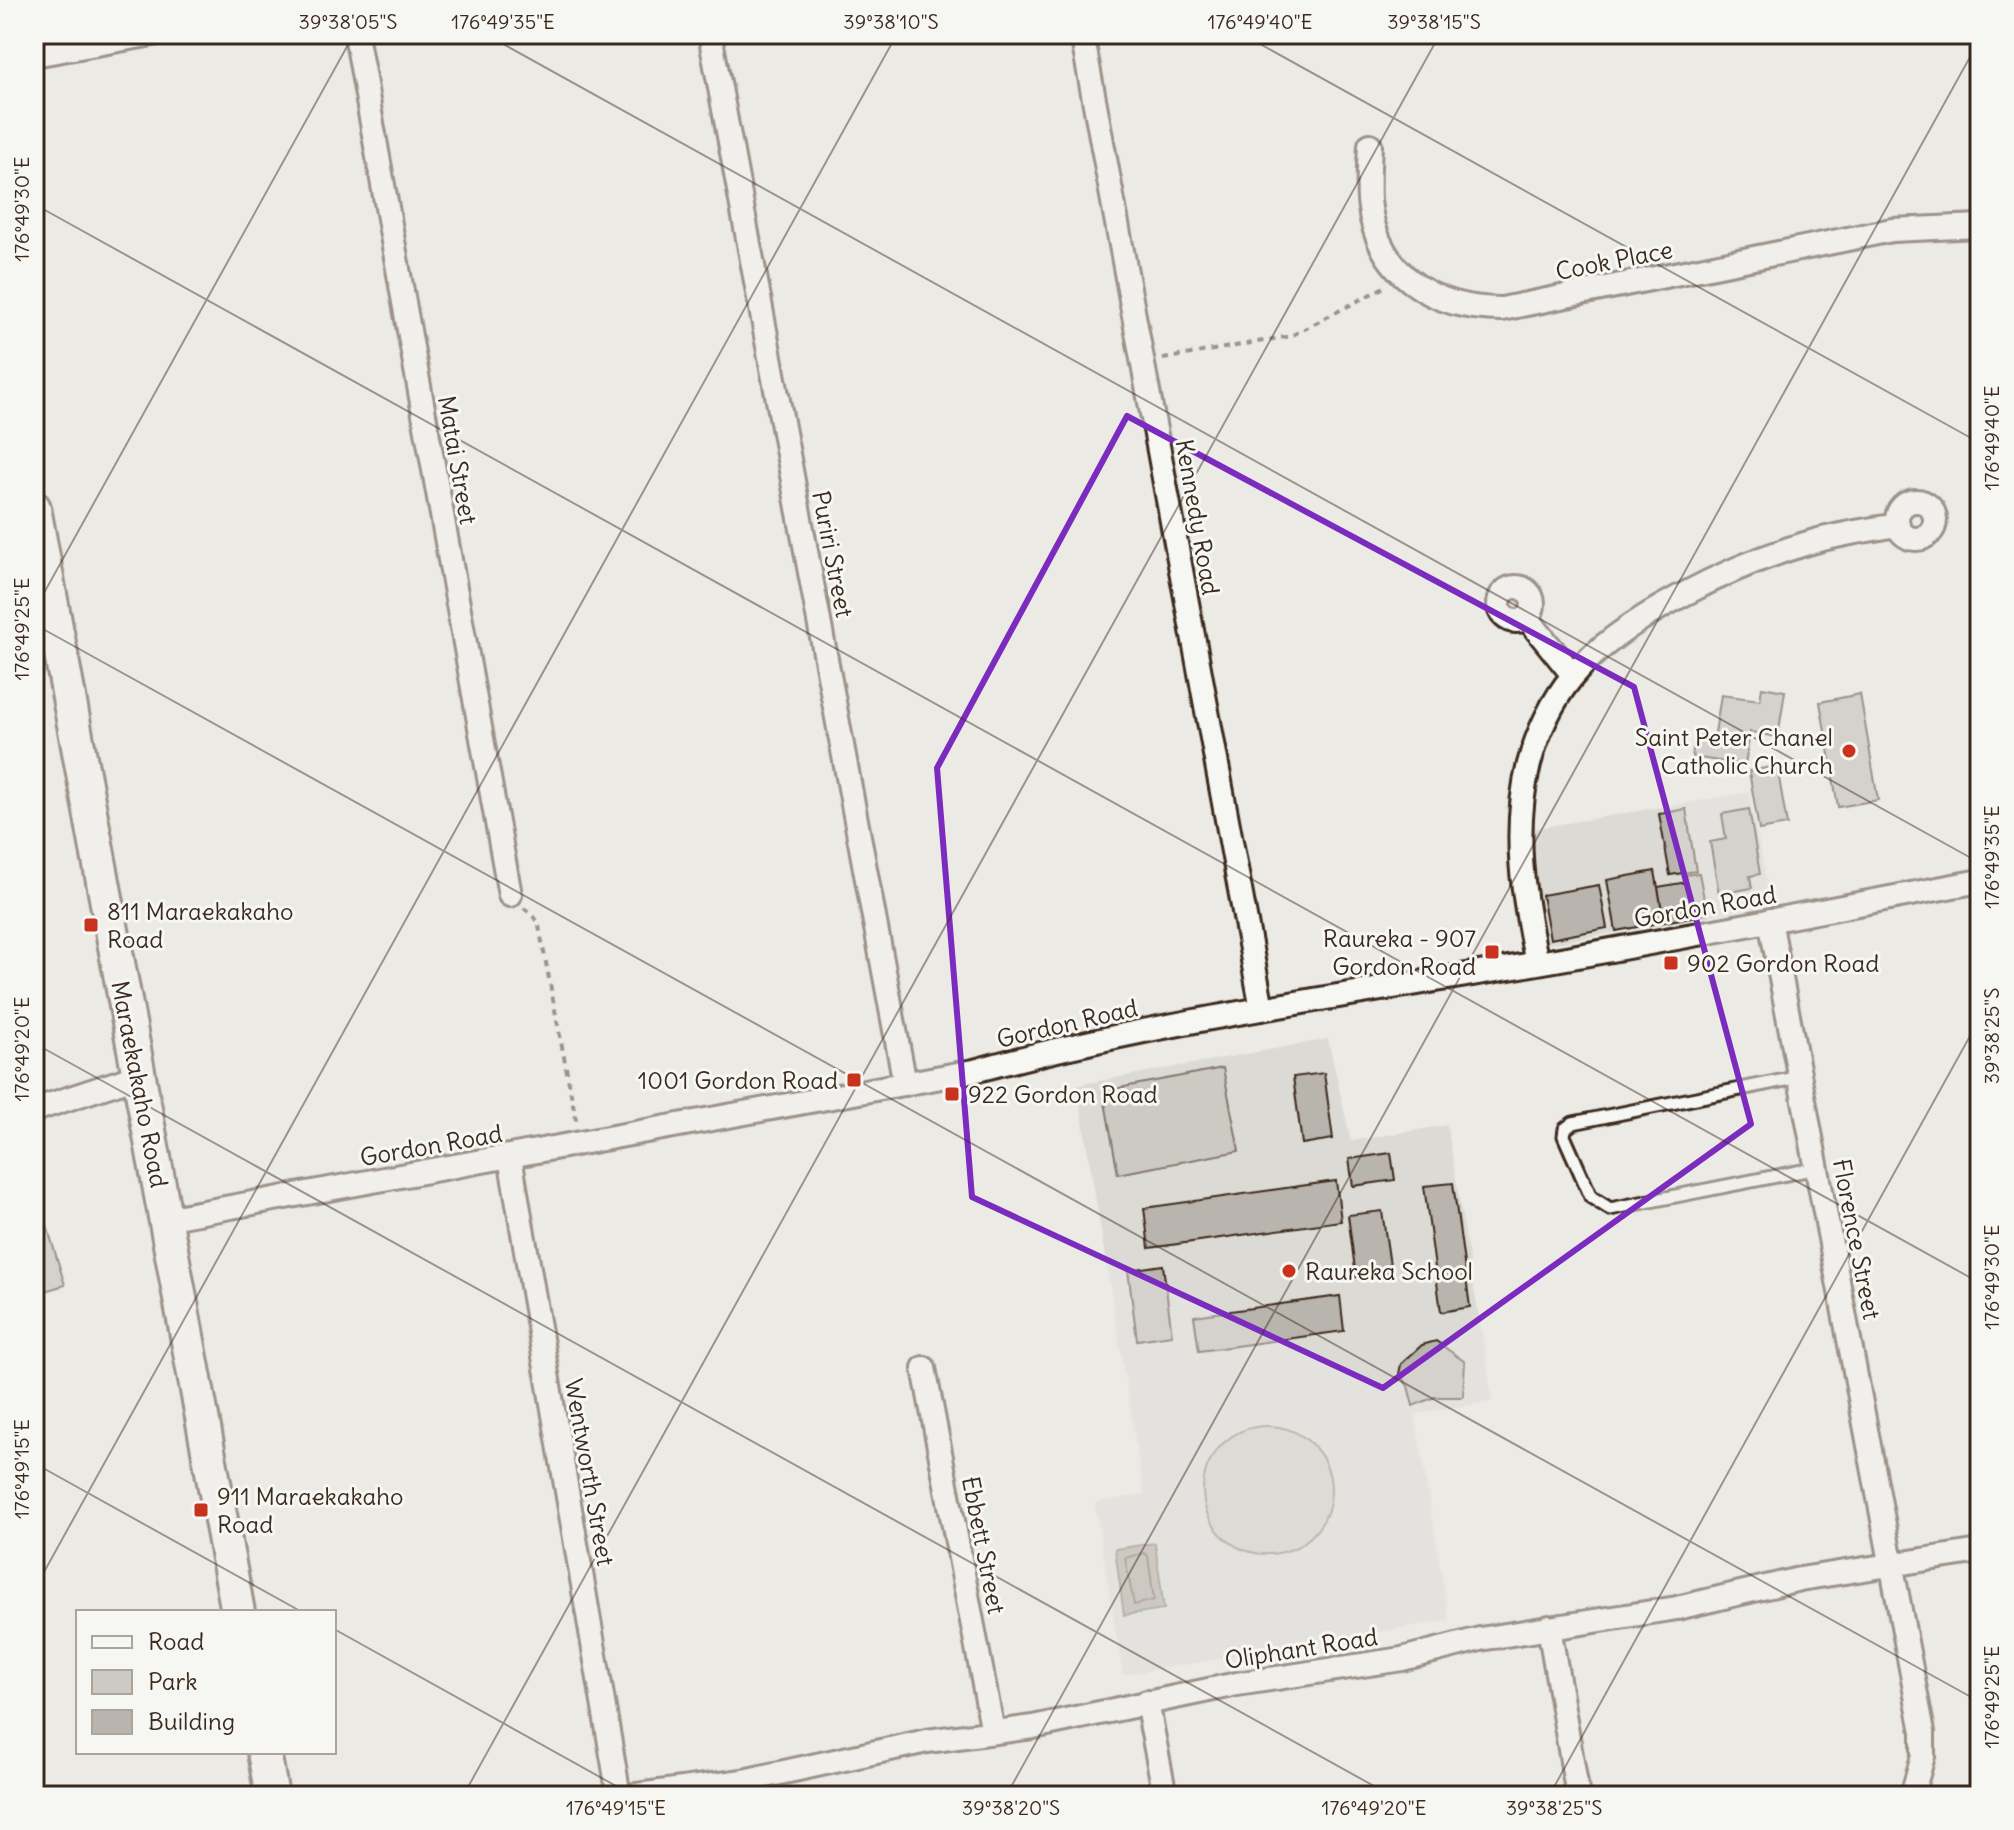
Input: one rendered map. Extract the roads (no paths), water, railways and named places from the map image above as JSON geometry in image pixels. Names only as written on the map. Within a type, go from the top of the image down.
[{"type":"main road","name":"Maraekakaho Road","points":[[34,508],[238,1610]]},
{"type":"main road","points":[[264,1754],[272,1796]]},
{"type":"street","points":[[34,55],[153,34]]},
{"type":"street","name":"Matai Street","points":[[356,34],[510,895]]},
{"type":"street","name":"Puriri Street","points":[[710,34],[905,1084]]},
{"type":"street","name":"Kennedy Road","points":[[1082,34],[1262,1009]]},
{"type":"street","name":"Cook Place","points":[[1370,145],[1369,200],[1373,224],[1391,260],[1402,274],[1445,303],[1465,308],[1502,309],[1892,230],[1980,226]]},
{"type":"street","points":[[1537,963],[1520,868],[1523,793],[1537,738],[1573,675],[1629,629],[1732,571],[1812,541],[1898,525]]},
{"type":"street","points":[[1527,618],[1573,675]]},
{"type":"street","name":"Gordon Road","points":[[165,1219],[974,1071],[1055,1049],[1262,1009],[1537,963],[1980,881]]},
{"type":"street","name":"Florence Street","points":[[1770,920],[1923,1732],[1923,1756],[1912,1796]]},
{"type":"street","points":[[34,1110],[137,1076]]},
{"type":"street","name":"Wentworth Street","points":[[510,1157],[619,1796]]},
{"type":"street","name":"Ebbett Street","points":[[924,1368],[993,1732]]},
{"type":"street","name":"Oliphant Road","points":[[630,1796],[743,1781],[927,1741],[1085,1717],[1237,1684],[1362,1666],[1549,1627],[1677,1608],[1800,1579],[1894,1567],[1980,1551]]},
{"type":"street","points":[[1549,1627],[1578,1796]]},
{"type":"street","points":[[1147,1702],[1165,1796]]},
{"type":"lane","points":[[1800,1077],[1573,1123],[1565,1129],[1564,1136],[1591,1197],[1610,1209],[1817,1168]]},
{"type":"water","points":[[1155,1543],[1164,1609],[1124,1615],[1115,1549]]},
{"type":"place","name":"Saint Peter Chanel Catholic Church","points":[[1849,751]]},
{"type":"place","name":"811 Maraekakaho Road","points":[[91,925]]},
{"type":"place","name":"Raureka - 907 Gordon Road","points":[[1492,952]]},
{"type":"place","name":"902 Gordon Road","points":[[1671,963]]},
{"type":"place","name":"1001 Gordon Road","points":[[854,1080]]},
{"type":"place","name":"922 Gordon Road","points":[[952,1094]]},
{"type":"place","name":"Raureka School","points":[[1289,1271]]},
{"type":"place","name":"911 Maraekakaho Road","points":[[201,1510]]}]
